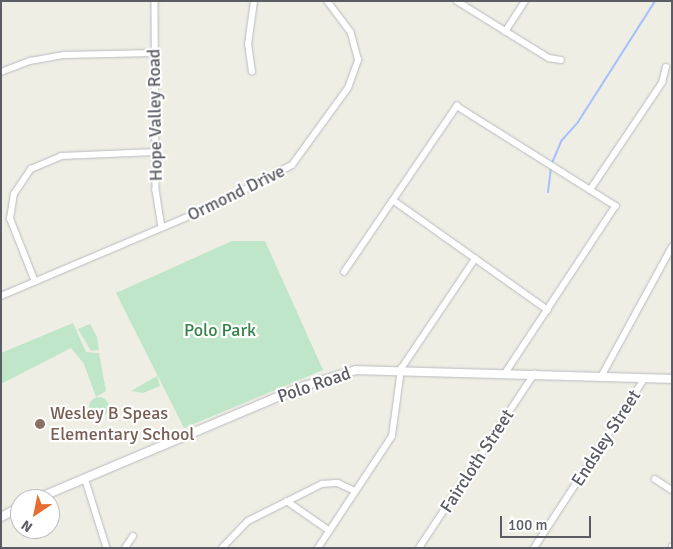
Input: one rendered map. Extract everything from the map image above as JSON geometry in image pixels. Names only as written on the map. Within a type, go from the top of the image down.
[{"type":"main road","name":"Polo Road","points":[[59,489],[330,377],[362,369],[672,379]]},
{"type":"street","name":"Hope Valley Road","points":[[155,1],[156,152],[162,228]]},
{"type":"street","points":[[252,72],[248,45],[254,1]]},
{"type":"street","name":"Ormond Drive","points":[[1,296],[162,228],[283,172],[327,119],[353,78],[358,54],[351,33],[327,1]]},
{"type":"street","points":[[457,1],[505,32],[561,60]]},
{"type":"street","points":[[505,32],[525,1]]},
{"type":"street","points":[[1,72],[30,60],[65,55],[154,53]]},
{"type":"street","points":[[590,190],[662,83],[666,67]]},
{"type":"street","points":[[344,272],[457,106],[616,206],[506,373]]},
{"type":"street","points":[[35,282],[10,219],[14,194],[31,169],[61,156],[156,152]]},
{"type":"street","points":[[393,200],[548,310]]},
{"type":"street","points":[[600,377],[672,247]]},
{"type":"street","points":[[318,548],[392,436],[401,369],[475,259]]},
{"type":"street","name":"Faircloth Street","points":[[419,548],[534,374]]},
{"type":"street","name":"Endsley Street","points":[[534,548],[645,378]]},
{"type":"street","points":[[85,478],[107,548]]},
{"type":"street","points":[[654,479],[672,490]]},
{"type":"street","points":[[222,548],[242,525],[328,482],[355,491]]},
{"type":"street","points":[[287,501],[330,531]]},
{"type":"street","points":[[125,548],[132,536]]},
{"type":"green space","name":"Polo Park","points":[[232,241],[265,241],[323,370],[184,428],[116,293]]},
{"type":"green space","points":[[73,323],[86,352],[99,353],[106,391],[96,397],[84,364],[71,348],[1,384],[1,353]]},
{"type":"green space","points":[[90,324],[97,337],[99,350],[91,351],[78,329]]},
{"type":"green space","points":[[157,376],[160,386],[143,393],[131,391]]},
{"type":"green space","points":[[99,397],[106,400],[109,407],[106,414],[99,417],[92,414],[89,407],[92,400]]},
{"type":"waterway","points":[[552,163],[562,140],[578,122],[655,1]]},
{"type":"waterway","points":[[548,192],[551,167]]},
{"type":"place","name":"Wesley B Speas Elementary School","points":[[40,424]]}]
